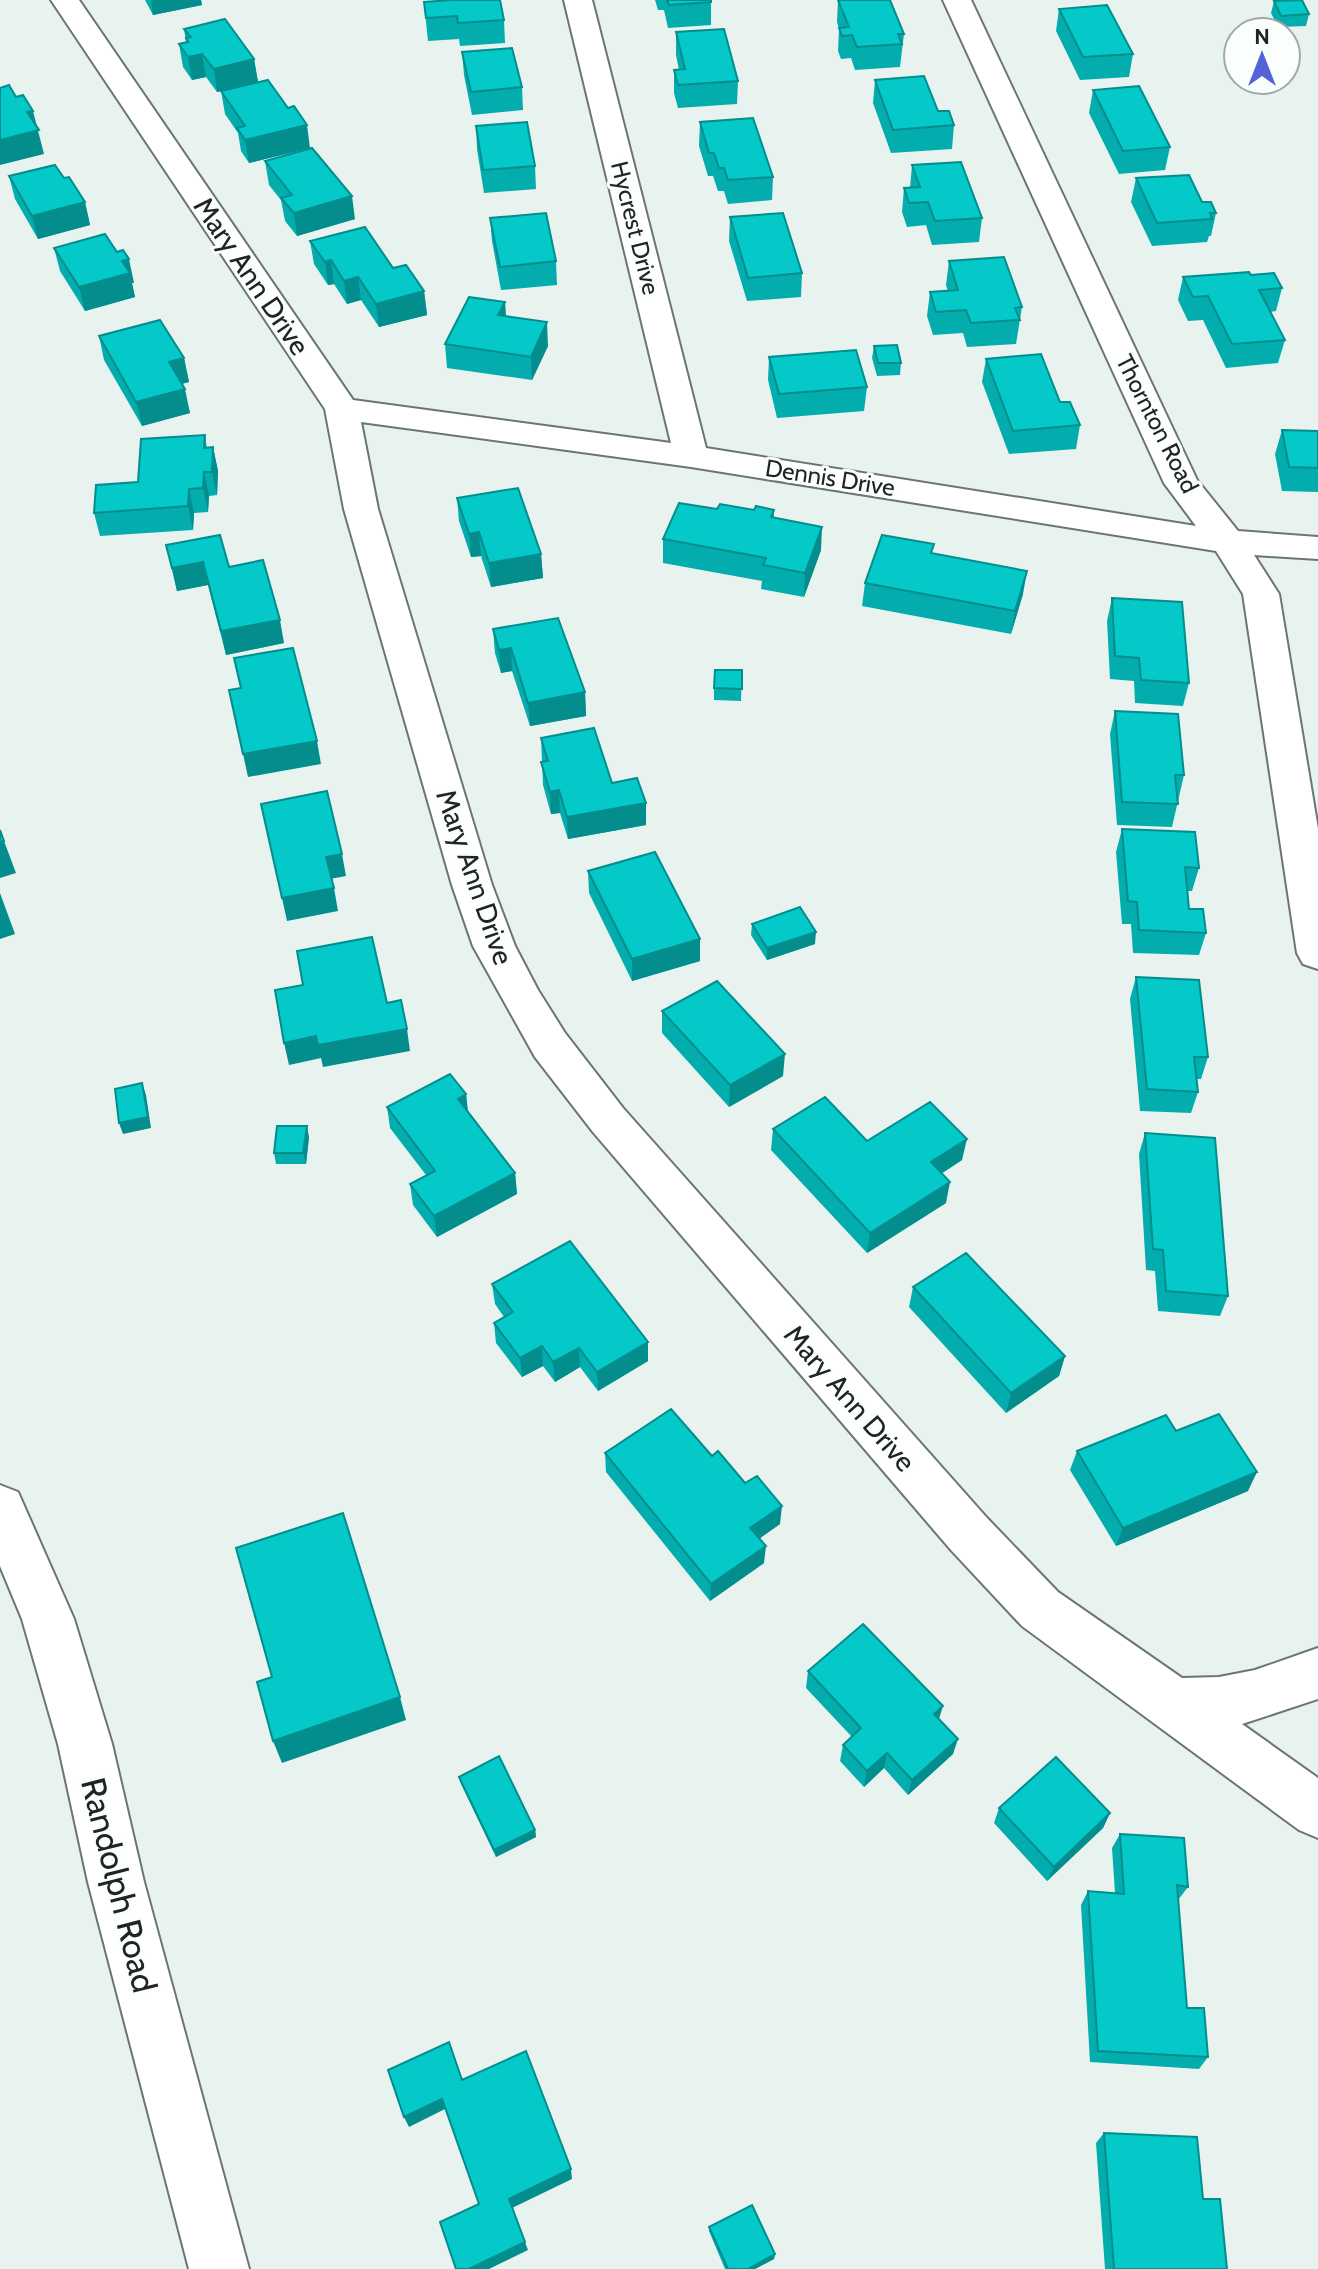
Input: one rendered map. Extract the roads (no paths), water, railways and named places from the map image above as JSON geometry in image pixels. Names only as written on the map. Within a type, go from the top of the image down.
[{"type":"street","name":"Mary Ann Drive","points":[[65,0],[342,409],[361,509],[472,885],[494,946],[529,1011],[608,1120],[969,1534],[1040,1609],[1318,1811]]},
{"type":"street","name":"Hycrest Drive","points":[[578,0],[691,456]]},
{"type":"street","name":"Thornton Road","points":[[957,0],[1181,483],[1228,542],[1261,594],[1318,953]]},
{"type":"street","name":"Dennis Drive","points":[[342,409],[691,456],[1228,542],[1318,548]]},
{"type":"street","name":"Randolph Road","points":[[0,1508],[48,1619],[85,1744],[116,1882],[219,2269]]},
{"type":"street","name":"Mary Ann Drive","points":[[1158,1694],[1186,1704],[1228,1700],[1283,1687],[1318,1673]]}]
